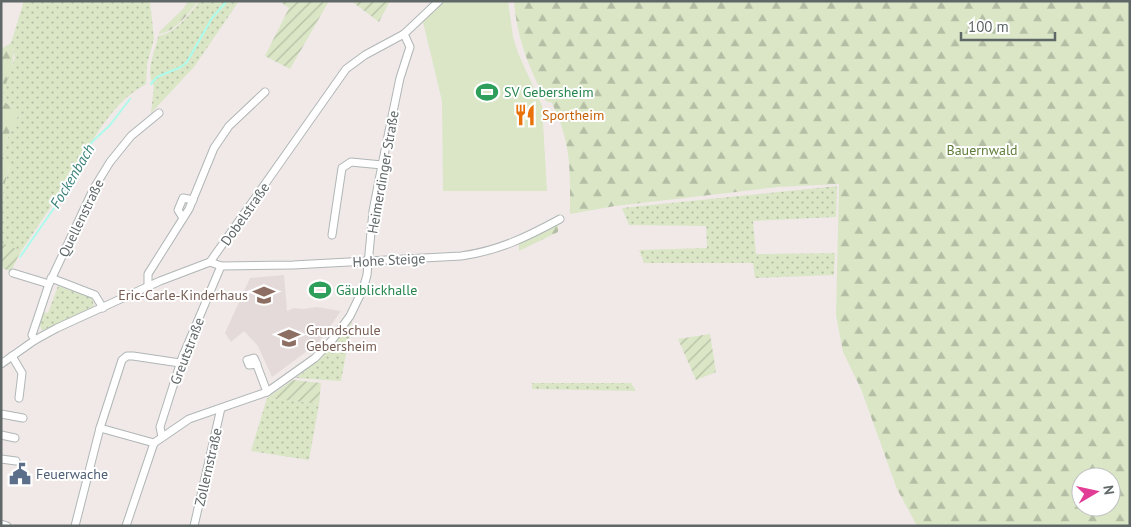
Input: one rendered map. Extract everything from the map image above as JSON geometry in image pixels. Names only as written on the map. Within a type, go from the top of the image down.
[{"type":"street","name":"Dobelstraße","points":[[210,262],[346,69],[365,55],[404,34],[439,1]]},
{"type":"street","name":"Heimerdinger Straße","points":[[154,443],[189,419],[267,392],[315,358],[333,339],[350,316],[363,289],[369,261],[373,211],[400,78],[410,47],[404,34]]},
{"type":"street","points":[[148,286],[148,274],[183,218],[178,210],[183,198],[192,200],[214,148],[224,133],[239,115],[248,110],[265,92]]},
{"type":"street","name":"Quellenstraße","points":[[34,340],[32,335],[50,281],[94,188],[110,162],[131,136],[159,113]]},
{"type":"street","points":[[332,235],[342,168],[350,162],[382,165]]},
{"type":"street","name":"Hohe Steige","points":[[210,262],[221,266],[369,261],[485,253],[517,242],[560,220]]},
{"type":"street","points":[[1,364],[34,340],[148,286],[210,262]]},
{"type":"street","name":"Greutstraße","points":[[162,437],[160,427],[180,363],[221,266]]},
{"type":"street","points":[[13,273],[50,281],[95,295],[103,308]]},
{"type":"street","points":[[12,356],[22,373],[19,398]]},
{"type":"street","points":[[75,526],[100,428],[122,360],[127,356],[180,363]]},
{"type":"street","points":[[257,364],[267,392]]},
{"type":"street","name":"Zollernstraße","points":[[194,526],[221,408]]},
{"type":"street","points":[[1,414],[22,418]]},
{"type":"street","points":[[100,428],[154,443],[126,526]]},
{"type":"street","points":[[1,435],[15,438]]},
{"type":"street","points":[[1,459],[16,461]]},
{"type":"street","points":[[1,524],[7,526]]},
{"type":"shaded area","points":[[284,275],[287,311],[294,308],[317,307],[341,311],[318,343],[272,377],[258,346],[244,331],[231,342],[225,333],[250,278]]},
{"type":"green space","points":[[24,1],[150,1],[154,39],[147,64],[146,84],[123,101],[104,123],[21,251],[1,244],[1,198],[10,165],[2,157],[10,131],[21,111],[2,101],[3,89],[15,58],[11,43]]},
{"type":"green space","points":[[188,1],[198,1],[176,26],[165,33],[159,34],[183,9]]},
{"type":"green space","points":[[199,1],[239,1],[194,67],[151,113],[154,86],[151,80],[150,68],[158,36],[164,35],[175,28],[186,18]]},
{"type":"green space","points":[[279,1],[329,1],[290,69],[265,56],[289,8]]},
{"type":"green space","points":[[351,1],[390,1],[379,22]]},
{"type":"green space","name":"SV Gebersheim","points":[[443,1],[508,1],[513,37],[518,53],[542,106],[547,191],[443,191],[442,101],[423,22]]},
{"type":"green space","name":"Bauernwald","points":[[514,1],[1130,1],[1130,526],[917,526],[897,489],[861,389],[843,352],[836,315],[839,184],[778,187],[615,206],[570,214],[570,171],[563,132],[552,103],[546,101],[534,76],[518,28]]},
{"type":"green space","points":[[11,43],[13,50],[12,64],[2,101],[21,111],[10,131],[2,157],[10,164],[1,198],[1,49]]},
{"type":"green space","points":[[837,186],[836,217],[753,221],[756,254],[835,253],[834,275],[755,278],[753,263],[644,263],[639,250],[707,248],[706,226],[629,225],[622,208]]},
{"type":"green space","points":[[558,223],[558,232],[519,251],[519,243]]},
{"type":"green space","points":[[2,243],[21,251],[11,271],[1,268]]},
{"type":"green space","points":[[58,286],[92,298],[94,306],[42,331],[40,325],[43,312],[48,313]]},
{"type":"green space","points":[[352,321],[341,381],[296,378],[329,350]]},
{"type":"green space","points":[[710,334],[716,372],[696,380],[678,339]]},
{"type":"green space","points":[[293,380],[321,383],[319,404],[267,398]]},
{"type":"green space","points":[[532,383],[631,383],[636,391],[532,389]]},
{"type":"green space","points":[[267,398],[319,404],[309,460],[251,451]]},
{"type":"waterway","name":"Fockenbach","points":[[151,84],[157,77],[181,67],[187,62],[212,18],[227,1]]},
{"type":"waterway","name":"Fockenbach","points":[[20,257],[59,201],[92,142],[110,125],[130,99]]},
{"type":"place","name":"SV Gebersheim","points":[[487,92]]},
{"type":"place","name":"Sportheim","points":[[525,115]]},
{"type":"place","name":"Gäublickhalle","points":[[320,290]]},
{"type":"place","name":"Eric-Carle-Kinderhaus","points":[[264,295]]},
{"type":"place","name":"Grundschule Gebersheim","points":[[289,338]]},
{"type":"place","name":"Feuerwache","points":[[20,474]]}]
